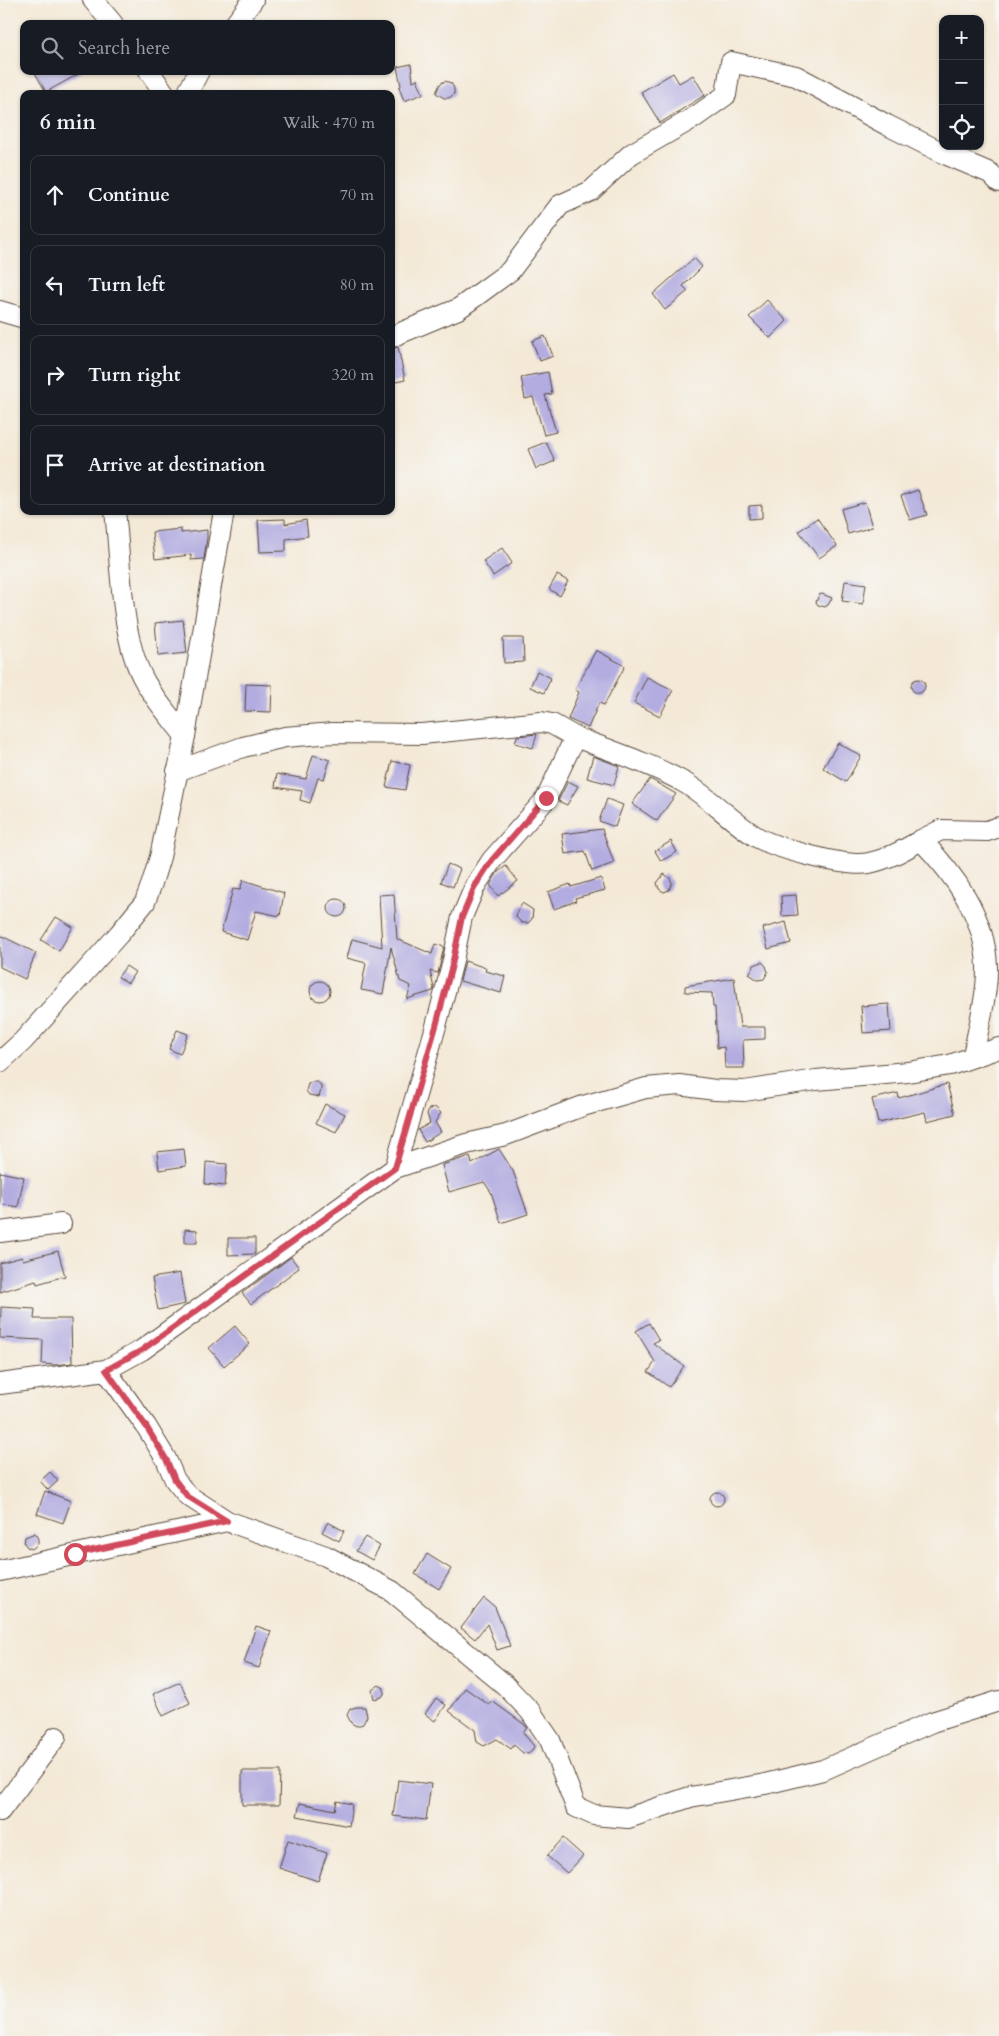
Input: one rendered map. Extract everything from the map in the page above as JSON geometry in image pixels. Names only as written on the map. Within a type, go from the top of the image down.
[{"type":"street","points":[[93,0],[110,20]]},
{"type":"street","points":[[238,20],[253,0]]},
{"type":"street","points":[[395,335],[458,309],[510,271],[560,205],[591,191],[631,154],[688,122],[726,95],[731,62],[796,76],[887,125],[945,154],[990,173],[999,182]]},
{"type":"street","points":[[152,75],[162,90]]},
{"type":"street","points":[[189,90],[197,75]]},
{"type":"street","points":[[0,311],[20,317]]},
{"type":"street","points":[[115,515],[127,631],[134,658],[144,680],[185,736]]},
{"type":"street","points":[[0,1062],[23,1041],[119,934],[144,902],[160,857],[185,736],[223,515]]},
{"type":"street","points":[[177,771],[243,747],[295,737],[333,733],[422,734],[541,722],[552,724],[575,737],[683,782],[708,798],[756,837],[785,849],[846,863],[867,864],[890,857],[941,830],[986,831],[999,827]]},
{"type":"street","points":[[395,1168],[436,1026],[462,917],[475,886],[492,860],[546,798],[575,737]]},
{"type":"street","points":[[921,840],[938,858],[961,888],[973,910],[984,942],[987,967],[973,1056]]},
{"type":"street","points":[[0,1384],[106,1370],[142,1350],[395,1168],[466,1144],[522,1129],[583,1106],[646,1088],[679,1085],[715,1090],[744,1091],[816,1080],[908,1072],[950,1065],[999,1048]]},
{"type":"street","points":[[0,1232],[62,1224]]},
{"type":"street","points":[[106,1370],[146,1426],[166,1459],[175,1480],[187,1496],[227,1521],[326,1556],[392,1591],[506,1684],[530,1711],[550,1740],[576,1807],[594,1815],[628,1818],[690,1797],[765,1784],[823,1770],[932,1722],[999,1701]]},
{"type":"street","points":[[0,1571],[227,1521]]},
{"type":"street","points":[[0,1811],[56,1737]]},
{"type":"building","points":[[411,64],[413,81],[417,79],[423,94],[404,101],[399,87],[401,86],[397,67]]},
{"type":"building","points":[[673,73],[679,83],[693,75],[705,95],[660,123],[641,92]]},
{"type":"building","points":[[36,75],[77,75],[50,90],[45,90]]},
{"type":"building","points":[[445,81],[451,83],[454,88],[454,94],[449,98],[444,98],[436,93],[440,84]]},
{"type":"building","points":[[694,258],[702,267],[683,286],[688,291],[665,310],[653,294]]},
{"type":"building","points":[[767,300],[787,321],[770,338],[749,317]]},
{"type":"building","points":[[545,336],[553,356],[540,361],[532,341]]},
{"type":"building","points":[[398,347],[405,380],[395,382],[395,348]]},
{"type":"building","points":[[548,372],[552,394],[545,395],[556,432],[544,435],[533,397],[525,399],[521,377]]},
{"type":"building","points":[[546,442],[555,461],[536,469],[528,449]]},
{"type":"building","points":[[918,490],[927,515],[910,520],[901,496]]},
{"type":"building","points":[[865,502],[872,527],[848,534],[841,509]]},
{"type":"building","points":[[762,505],[762,518],[749,519],[749,506]]},
{"type":"building","points":[[817,518],[837,546],[819,558],[799,531]]},
{"type":"building","points":[[285,519],[285,524],[306,520],[308,536],[286,539],[286,551],[260,552],[258,520]]},
{"type":"building","points":[[181,529],[181,533],[207,530],[204,559],[191,560],[191,555],[155,559],[152,532]]},
{"type":"building","points":[[502,548],[512,563],[493,576],[483,561]]},
{"type":"building","points":[[557,575],[568,581],[560,596],[549,589]]},
{"type":"building","points":[[845,581],[866,584],[863,604],[842,601]]},
{"type":"building","points":[[822,594],[832,598],[825,607],[818,605],[816,602],[819,595]]},
{"type":"building","points":[[183,620],[187,653],[158,656],[155,623]]},
{"type":"building","points":[[503,638],[523,638],[524,662],[504,663]]},
{"type":"building","points":[[596,650],[625,666],[604,705],[599,703],[588,728],[568,719],[579,692],[575,690]]},
{"type":"building","points":[[537,671],[551,678],[544,693],[530,687]]},
{"type":"building","points":[[647,677],[673,690],[660,716],[634,703]]},
{"type":"building","points":[[918,679],[923,681],[925,686],[923,691],[918,693],[913,691],[911,686],[913,681]]},
{"type":"building","points":[[246,684],[272,685],[271,712],[245,711]]},
{"type":"building","points":[[537,734],[533,748],[515,743],[517,736]]},
{"type":"building","points":[[838,743],[861,756],[846,782],[823,768]]},
{"type":"building","points":[[313,755],[330,760],[324,779],[318,778],[310,803],[300,800],[302,791],[275,787],[277,774],[306,779]]},
{"type":"building","points":[[593,756],[619,766],[614,785],[587,778]]},
{"type":"building","points":[[392,761],[410,765],[405,790],[386,787]]},
{"type":"building","points":[[650,779],[676,794],[657,821],[632,804]]},
{"type":"building","points":[[568,781],[578,786],[567,805],[558,801]]},
{"type":"building","points":[[607,799],[623,805],[615,827],[599,821]]},
{"type":"building","points":[[602,829],[614,863],[592,871],[585,851],[565,854],[562,834]]},
{"type":"building","points":[[671,841],[677,852],[661,861],[655,851]]},
{"type":"building","points":[[448,864],[460,869],[453,887],[441,882]]},
{"type":"building","points":[[506,866],[518,881],[498,896],[490,885],[498,872]]},
{"type":"building","points":[[664,874],[670,878],[672,883],[669,890],[664,892],[659,889],[657,883]]},
{"type":"building","points":[[601,878],[605,890],[575,898],[576,901],[554,909],[548,892],[570,884],[571,887]]},
{"type":"building","points":[[243,880],[284,893],[280,916],[256,911],[247,940],[221,932],[233,889],[240,890]]},
{"type":"building","points":[[394,894],[397,939],[432,954],[435,944],[444,947],[438,973],[430,971],[433,991],[407,999],[411,986],[400,981],[391,947],[383,994],[361,990],[366,963],[347,958],[352,939],[382,947],[379,895]]},
{"type":"building","points":[[796,895],[798,915],[782,916],[781,896]]},
{"type":"building","points":[[337,899],[343,902],[346,908],[343,914],[337,917],[331,914],[328,908],[331,902]]},
{"type":"building","points":[[522,903],[533,910],[532,919],[528,923],[522,923],[516,917]]},
{"type":"building","points":[[56,917],[73,927],[59,951],[41,940]]},
{"type":"building","points":[[786,922],[791,943],[768,949],[763,928]]},
{"type":"building","points":[[0,935],[36,953],[25,979],[0,967]]},
{"type":"building","points":[[465,961],[486,968],[485,971],[505,976],[501,993],[460,981]]},
{"type":"building","points":[[762,962],[768,972],[764,979],[758,980],[749,974],[754,965]]},
{"type":"building","points":[[126,966],[135,972],[128,983],[118,977]]},
{"type":"building","points":[[734,978],[740,1027],[765,1027],[765,1039],[743,1040],[744,1068],[725,1068],[724,1047],[717,1048],[715,1007],[713,1007],[712,993],[685,992],[685,986]]},
{"type":"building","points":[[320,981],[327,984],[330,991],[327,998],[320,1001],[313,998],[310,991],[313,984]]},
{"type":"building","points":[[889,1004],[891,1031],[863,1033],[861,1006]]},
{"type":"building","points":[[177,1030],[188,1034],[180,1054],[169,1049]]},
{"type":"building","points":[[317,1082],[321,1085],[319,1097],[309,1095],[306,1091],[308,1084]]},
{"type":"building","points":[[947,1084],[955,1114],[927,1121],[925,1112],[878,1123],[872,1099],[898,1093],[899,1098]]},
{"type":"building","points":[[325,1104],[345,1114],[336,1132],[316,1123]]},
{"type":"building","points":[[435,1107],[441,1113],[435,1122],[441,1132],[425,1142],[418,1130],[430,1123],[427,1114],[429,1109]]},
{"type":"building","points":[[184,1149],[186,1166],[159,1170],[157,1152]]},
{"type":"building","points":[[499,1149],[513,1171],[528,1214],[501,1223],[491,1192],[484,1182],[449,1192],[442,1165],[470,1156],[472,1164]]},
{"type":"building","points":[[206,1162],[227,1164],[225,1186],[205,1184]]},
{"type":"building","points":[[0,1172],[24,1177],[18,1207],[0,1204]]},
{"type":"building","points":[[185,1229],[197,1230],[197,1243],[185,1243]]},
{"type":"building","points":[[228,1238],[255,1238],[255,1254],[228,1255]]},
{"type":"building","points":[[58,1251],[65,1276],[37,1284],[36,1281],[0,1292],[0,1263],[22,1257],[23,1260]]},
{"type":"building","points":[[291,1257],[299,1268],[251,1304],[242,1293]]},
{"type":"building","points":[[180,1273],[185,1304],[158,1310],[152,1278]]},
{"type":"building","points":[[1,1307],[35,1309],[34,1319],[71,1319],[72,1363],[42,1364],[43,1340],[0,1338]]},
{"type":"building","points":[[649,1323],[659,1340],[653,1343],[684,1366],[669,1387],[648,1372],[655,1362],[636,1331]]},
{"type":"building","points":[[235,1326],[250,1344],[224,1366],[209,1348]]},
{"type":"building","points":[[50,1472],[58,1481],[48,1490],[40,1481]]},
{"type":"building","points":[[45,1491],[71,1501],[63,1523],[37,1514]]},
{"type":"building","points":[[714,1492],[720,1492],[724,1499],[720,1506],[714,1506],[710,1502],[710,1496]]},
{"type":"building","points":[[328,1522],[344,1531],[339,1541],[322,1532]]},
{"type":"building","points":[[35,1533],[38,1544],[32,1549],[24,1543],[25,1537]]},
{"type":"building","points":[[365,1537],[380,1546],[372,1560],[356,1551]]},
{"type":"building","points":[[427,1554],[451,1569],[439,1589],[415,1574]]},
{"type":"building","points":[[484,1598],[495,1607],[510,1646],[497,1650],[487,1624],[475,1639],[461,1628]]},
{"type":"building","points":[[256,1626],[271,1631],[259,1668],[244,1663]]},
{"type":"building","points":[[180,1682],[190,1703],[163,1716],[153,1694]]},
{"type":"building","points":[[379,1685],[384,1688],[384,1694],[382,1697],[374,1699],[372,1690]]},
{"type":"building","points":[[465,1688],[489,1705],[492,1701],[525,1725],[527,1728],[523,1733],[534,1746],[532,1751],[528,1754],[523,1753],[514,1745],[511,1749],[497,1739],[484,1746],[477,1742],[475,1730],[449,1711]]},
{"type":"building","points":[[436,1698],[446,1705],[435,1721],[425,1714]]},
{"type":"building","points":[[365,1707],[367,1716],[363,1724],[356,1726],[351,1723],[347,1715],[350,1709]]},
{"type":"building","points":[[242,1771],[280,1771],[279,1805],[242,1805]]},
{"type":"building","points":[[398,1780],[431,1784],[426,1820],[393,1816]]},
{"type":"building","points":[[337,1801],[352,1804],[349,1826],[297,1816],[300,1803],[335,1810]]},
{"type":"building","points":[[563,1838],[583,1856],[567,1873],[547,1856]]},
{"type":"building","points":[[288,1840],[327,1853],[318,1881],[279,1868]]},
{"type":"route","points":[[75,1554],[227,1521],[187,1496],[175,1480],[166,1459],[146,1426],[106,1370],[142,1350],[395,1168],[436,1026],[462,917],[475,886],[492,860],[546,798]]}]
